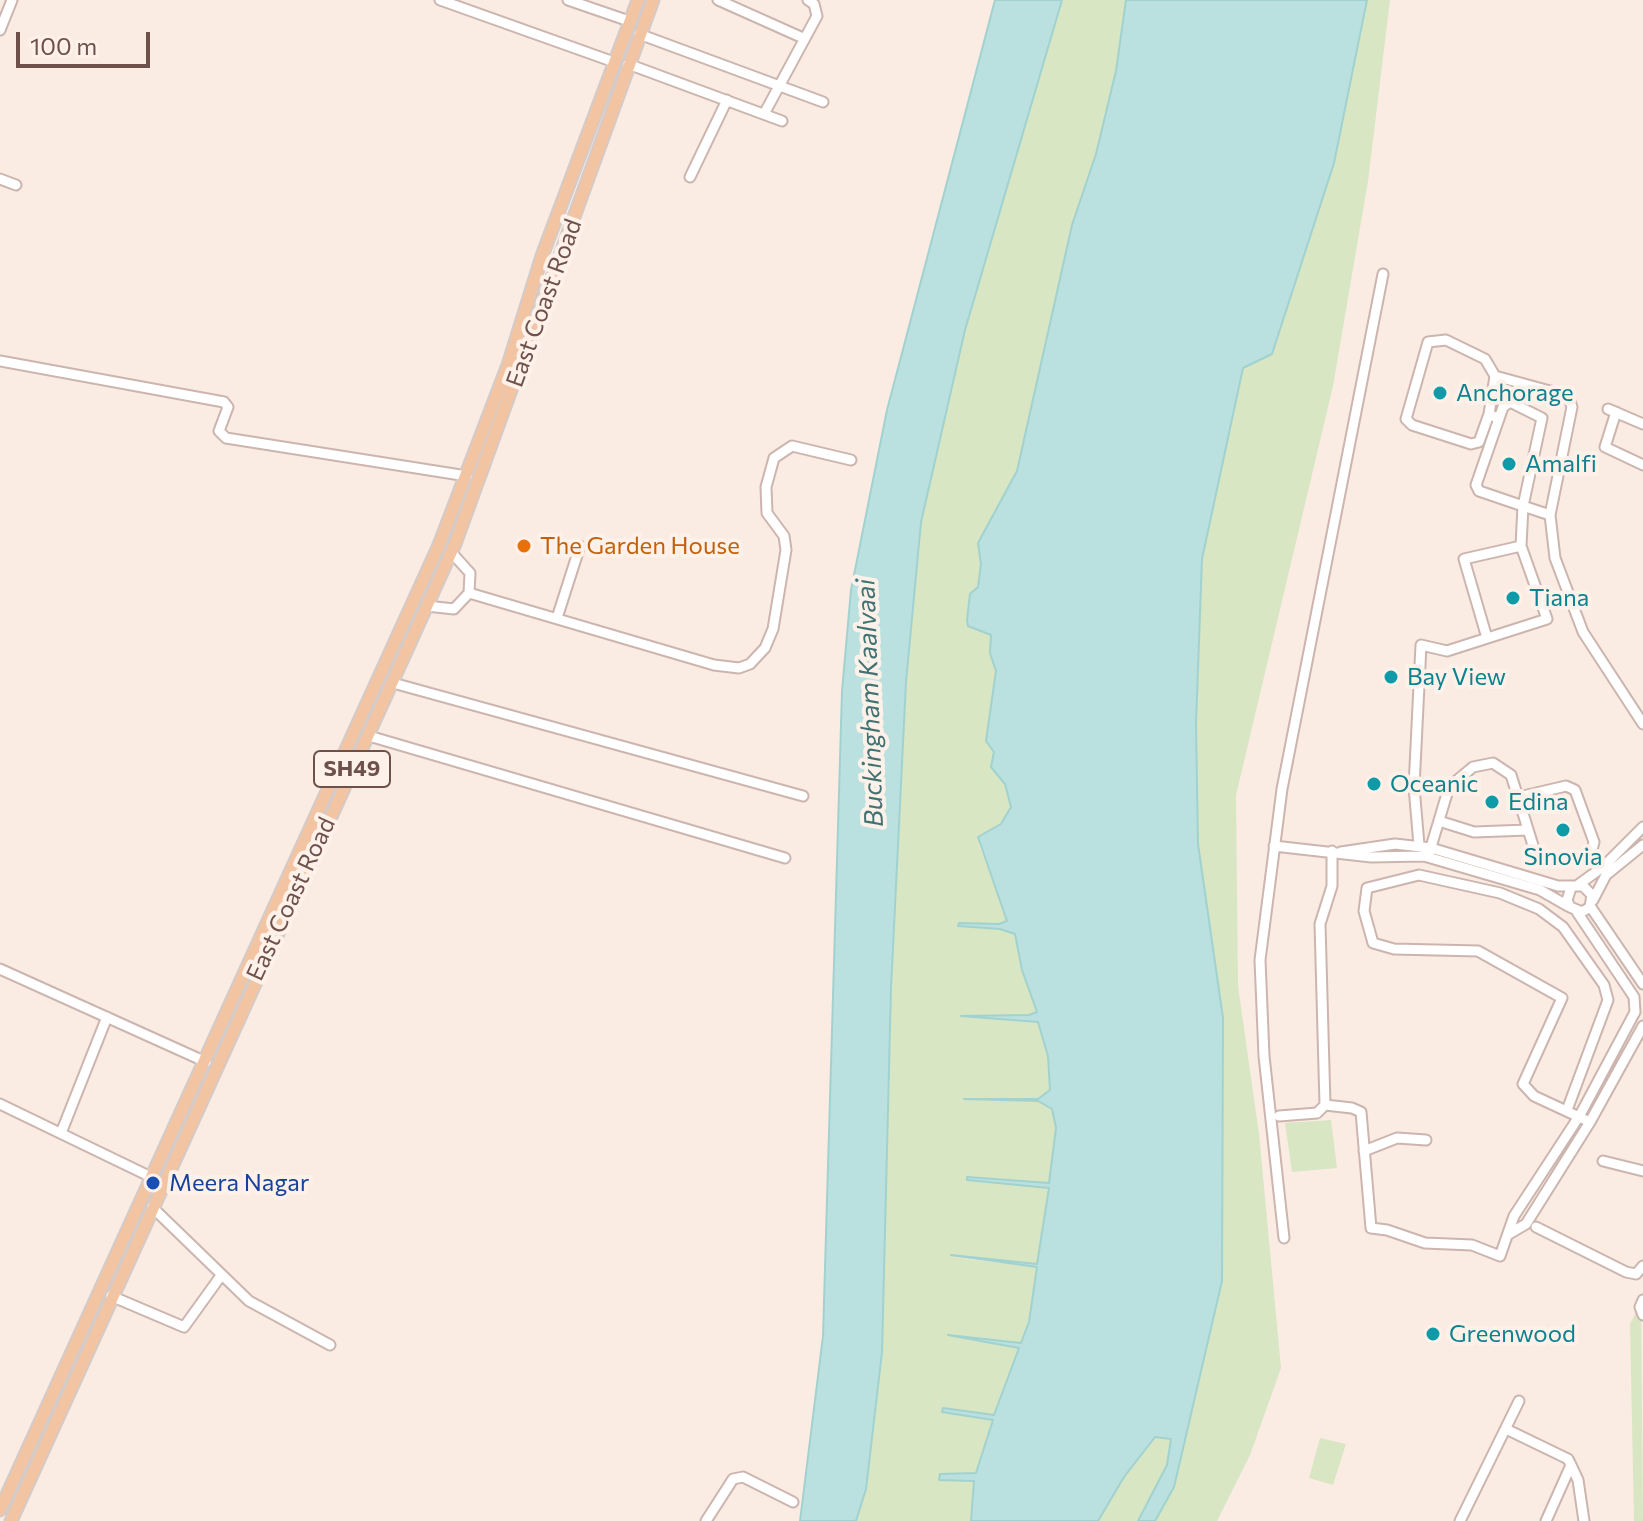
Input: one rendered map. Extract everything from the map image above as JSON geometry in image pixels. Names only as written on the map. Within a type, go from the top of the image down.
[{"type":"main road","name":"East Coast Road","points":[[0,1510],[391,655],[467,476],[508,365],[542,256],[638,0]]},
{"type":"main road","name":"East Coast Road","points":[[11,1521],[451,552],[520,371],[653,0]]},
{"type":"street","points":[[0,30],[12,0]]},
{"type":"street","points":[[440,0],[614,62]]},
{"type":"street","points":[[568,0],[629,21]]},
{"type":"street","points":[[718,0],[803,38]]},
{"type":"street","points":[[764,114],[817,16],[814,4],[808,0]]},
{"type":"street","points":[[639,34],[823,102]]},
{"type":"street","points":[[628,64],[782,121]]},
{"type":"street","points":[[690,177],[727,100]]},
{"type":"street","points":[[0,179],[16,185]]},
{"type":"street","points":[[1284,1238],[1264,1056],[1260,960],[1274,846],[1383,274]]},
{"type":"street","points":[[1419,845],[1414,787],[1421,645],[1447,651],[1547,619],[1521,546],[1523,506],[1542,418],[1510,402],[1494,416],[1479,442],[1471,444],[1412,425],[1406,419],[1428,342],[1446,340],[1468,349],[1485,359],[1495,376],[1494,416],[1477,488],[1523,506],[1550,515]]},
{"type":"street","points":[[0,361],[224,402],[228,407],[219,431],[226,438],[467,476]]},
{"type":"street","points":[[1495,376],[1561,394],[1570,401],[1572,407],[1550,515],[1555,558],[1583,632],[1643,724]]},
{"type":"street","points":[[1643,424],[1612,411],[1605,447],[1643,465]]},
{"type":"street","points":[[469,593],[714,665],[739,668],[750,664],[765,648],[773,629],[786,550],[784,536],[767,513],[766,487],[774,458],[792,446],[851,460]]},
{"type":"street","points":[[557,618],[580,546]]},
{"type":"street","points":[[1487,638],[1464,559],[1521,546]]},
{"type":"street","points":[[427,606],[454,609],[469,593],[470,573],[451,552]]},
{"type":"street","points":[[393,683],[803,796]]},
{"type":"street","points":[[369,736],[785,858]]},
{"type":"street","points":[[1429,852],[1449,787],[1473,767],[1493,763],[1511,775],[1533,852],[1554,861],[1582,858],[1592,850],[1594,842],[1575,790],[1566,786],[1519,797]]},
{"type":"street","points":[[1439,821],[1474,832],[1528,830]]},
{"type":"street","points":[[1325,1105],[1361,1112],[1371,1228],[1382,1228],[1425,1243],[1472,1245],[1500,1256],[1514,1216],[1580,1115],[1633,1019],[1636,1004],[1567,896],[1573,887],[1604,866],[1643,827]]},
{"type":"street","points":[[1336,851],[1419,845],[1429,852],[1540,890],[1573,909],[1592,903],[1606,875],[1643,845]]},
{"type":"street","points":[[1274,846],[1371,857],[1429,852],[1587,888],[1592,903],[1643,984]]},
{"type":"street","points":[[1279,1116],[1317,1113],[1325,1105],[1320,924],[1332,886],[1336,851]]},
{"type":"street","points":[[1567,1110],[1608,1000],[1604,985],[1563,927],[1539,909],[1500,893],[1419,875],[1367,888],[1364,911],[1373,943],[1394,949],[1478,951],[1562,998],[1523,1084],[1534,1096],[1590,1122]]},
{"type":"street","points":[[1599,946],[1613,939]]},
{"type":"street","points":[[0,969],[206,1062]]},
{"type":"street","points":[[61,1133],[107,1017]]},
{"type":"street","points":[[1509,1234],[1526,1224],[1590,1122],[1643,1026]]},
{"type":"street","points":[[0,1104],[151,1177]]},
{"type":"street","points":[[1364,1151],[1397,1138],[1426,1140]]},
{"type":"street","points":[[1603,1161],[1643,1171]]},
{"type":"street","points":[[152,1207],[220,1277],[249,1301],[330,1345]]},
{"type":"street","points":[[1536,1227],[1626,1272],[1636,1274],[1643,1266]]},
{"type":"street","points":[[111,1296],[184,1327],[220,1277]]},
{"type":"street","points":[[1643,1300],[1640,1307],[1643,1315]]},
{"type":"street","points":[[1460,1521],[1519,1401]]},
{"type":"street","points":[[1506,1429],[1568,1459],[1578,1480],[1584,1521]]},
{"type":"street","points":[[1546,1521],[1571,1465]]},
{"type":"street","points":[[706,1521],[733,1479],[743,1477],[793,1502]]},
{"type":"green space","points":[[1062,0],[1126,0],[1116,71],[1096,154],[1072,225],[1017,471],[978,543],[981,564],[978,587],[970,594],[967,620],[968,626],[991,635],[990,653],[996,671],[987,741],[994,752],[992,767],[1005,784],[1011,807],[1001,824],[986,834],[979,845],[1007,921],[999,924],[959,923],[959,926],[1000,929],[1015,934],[1022,970],[1037,1012],[1029,1015],[961,1015],[1038,1022],[1048,1056],[1050,1090],[1038,1099],[965,1099],[1038,1101],[1052,1109],[1056,1128],[1050,1183],[968,1177],[967,1180],[1049,1187],[1037,1264],[951,1257],[1037,1267],[1029,1321],[1021,1344],[948,1335],[1020,1347],[994,1415],[943,1408],[943,1412],[993,1420],[976,1473],[940,1474],[939,1480],[974,1481],[971,1521],[856,1521],[866,1488],[882,1352],[891,988],[906,682],[921,522],[965,330]]},
{"type":"green space","points":[[1367,0],[1390,0],[1368,181],[1333,386],[1236,795],[1238,986],[1259,1134],[1281,1368],[1250,1455],[1217,1521],[1155,1521],[1174,1486],[1207,1334],[1223,1018],[1198,844],[1196,723],[1202,559],[1243,368],[1334,163]]},
{"type":"green space","points":[[1331,1120],[1337,1168],[1292,1172],[1285,1123]]},
{"type":"green space","points":[[1641,1303],[1643,1521],[1634,1521],[1630,1324]]},
{"type":"green space","points":[[1155,1437],[1171,1439],[1167,1465],[1138,1521],[1098,1521],[1124,1477]]},
{"type":"green space","points":[[1320,1438],[1346,1444],[1333,1485],[1309,1478]]},
{"type":"water","name":"Buckingham Kaalvaai","points":[[995,0],[1062,0],[965,330],[921,522],[906,682],[891,988],[882,1352],[866,1489],[856,1521],[800,1521],[823,1336],[842,691],[851,590],[887,410]]},
{"type":"water","points":[[1126,0],[1367,0],[1334,163],[1272,354],[1243,368],[1202,559],[1196,723],[1198,844],[1223,1018],[1222,1281],[1174,1487],[1155,1521],[1138,1521],[1167,1465],[1171,1439],[1155,1437],[1124,1477],[1098,1521],[971,1521],[974,1481],[939,1480],[940,1474],[976,1473],[993,1420],[942,1412],[943,1408],[994,1415],[1019,1348],[948,1335],[1021,1343],[1029,1322],[1037,1267],[951,1255],[1037,1264],[1049,1188],[967,1180],[967,1177],[1049,1183],[1056,1128],[1052,1109],[1038,1101],[964,1099],[1038,1099],[1050,1090],[1048,1056],[1038,1022],[961,1016],[1029,1015],[1037,1012],[1022,970],[1015,934],[1000,929],[958,926],[959,923],[999,924],[1007,921],[978,837],[1001,824],[1011,807],[1005,784],[991,767],[994,752],[986,741],[996,671],[990,653],[991,635],[968,626],[967,620],[970,594],[978,587],[981,564],[978,543],[1017,471],[1072,225],[1096,154],[1116,71]]},
{"type":"place","name":"Anchorage","points":[[1440,393]]},
{"type":"place","name":"Amalfi","points":[[1509,464]]},
{"type":"place","name":"The Garden House","points":[[524,546]]},
{"type":"place","name":"Tiana","points":[[1513,598]]},
{"type":"place","name":"Bay View","points":[[1391,677]]},
{"type":"place","name":"Oceanic","points":[[1374,784]]},
{"type":"place","name":"Edina","points":[[1492,802]]},
{"type":"place","name":"Sinovia","points":[[1563,830]]},
{"type":"place","name":"Meera Nagar","points":[[153,1183]]},
{"type":"place","name":"Greenwood","points":[[1433,1334]]}]
